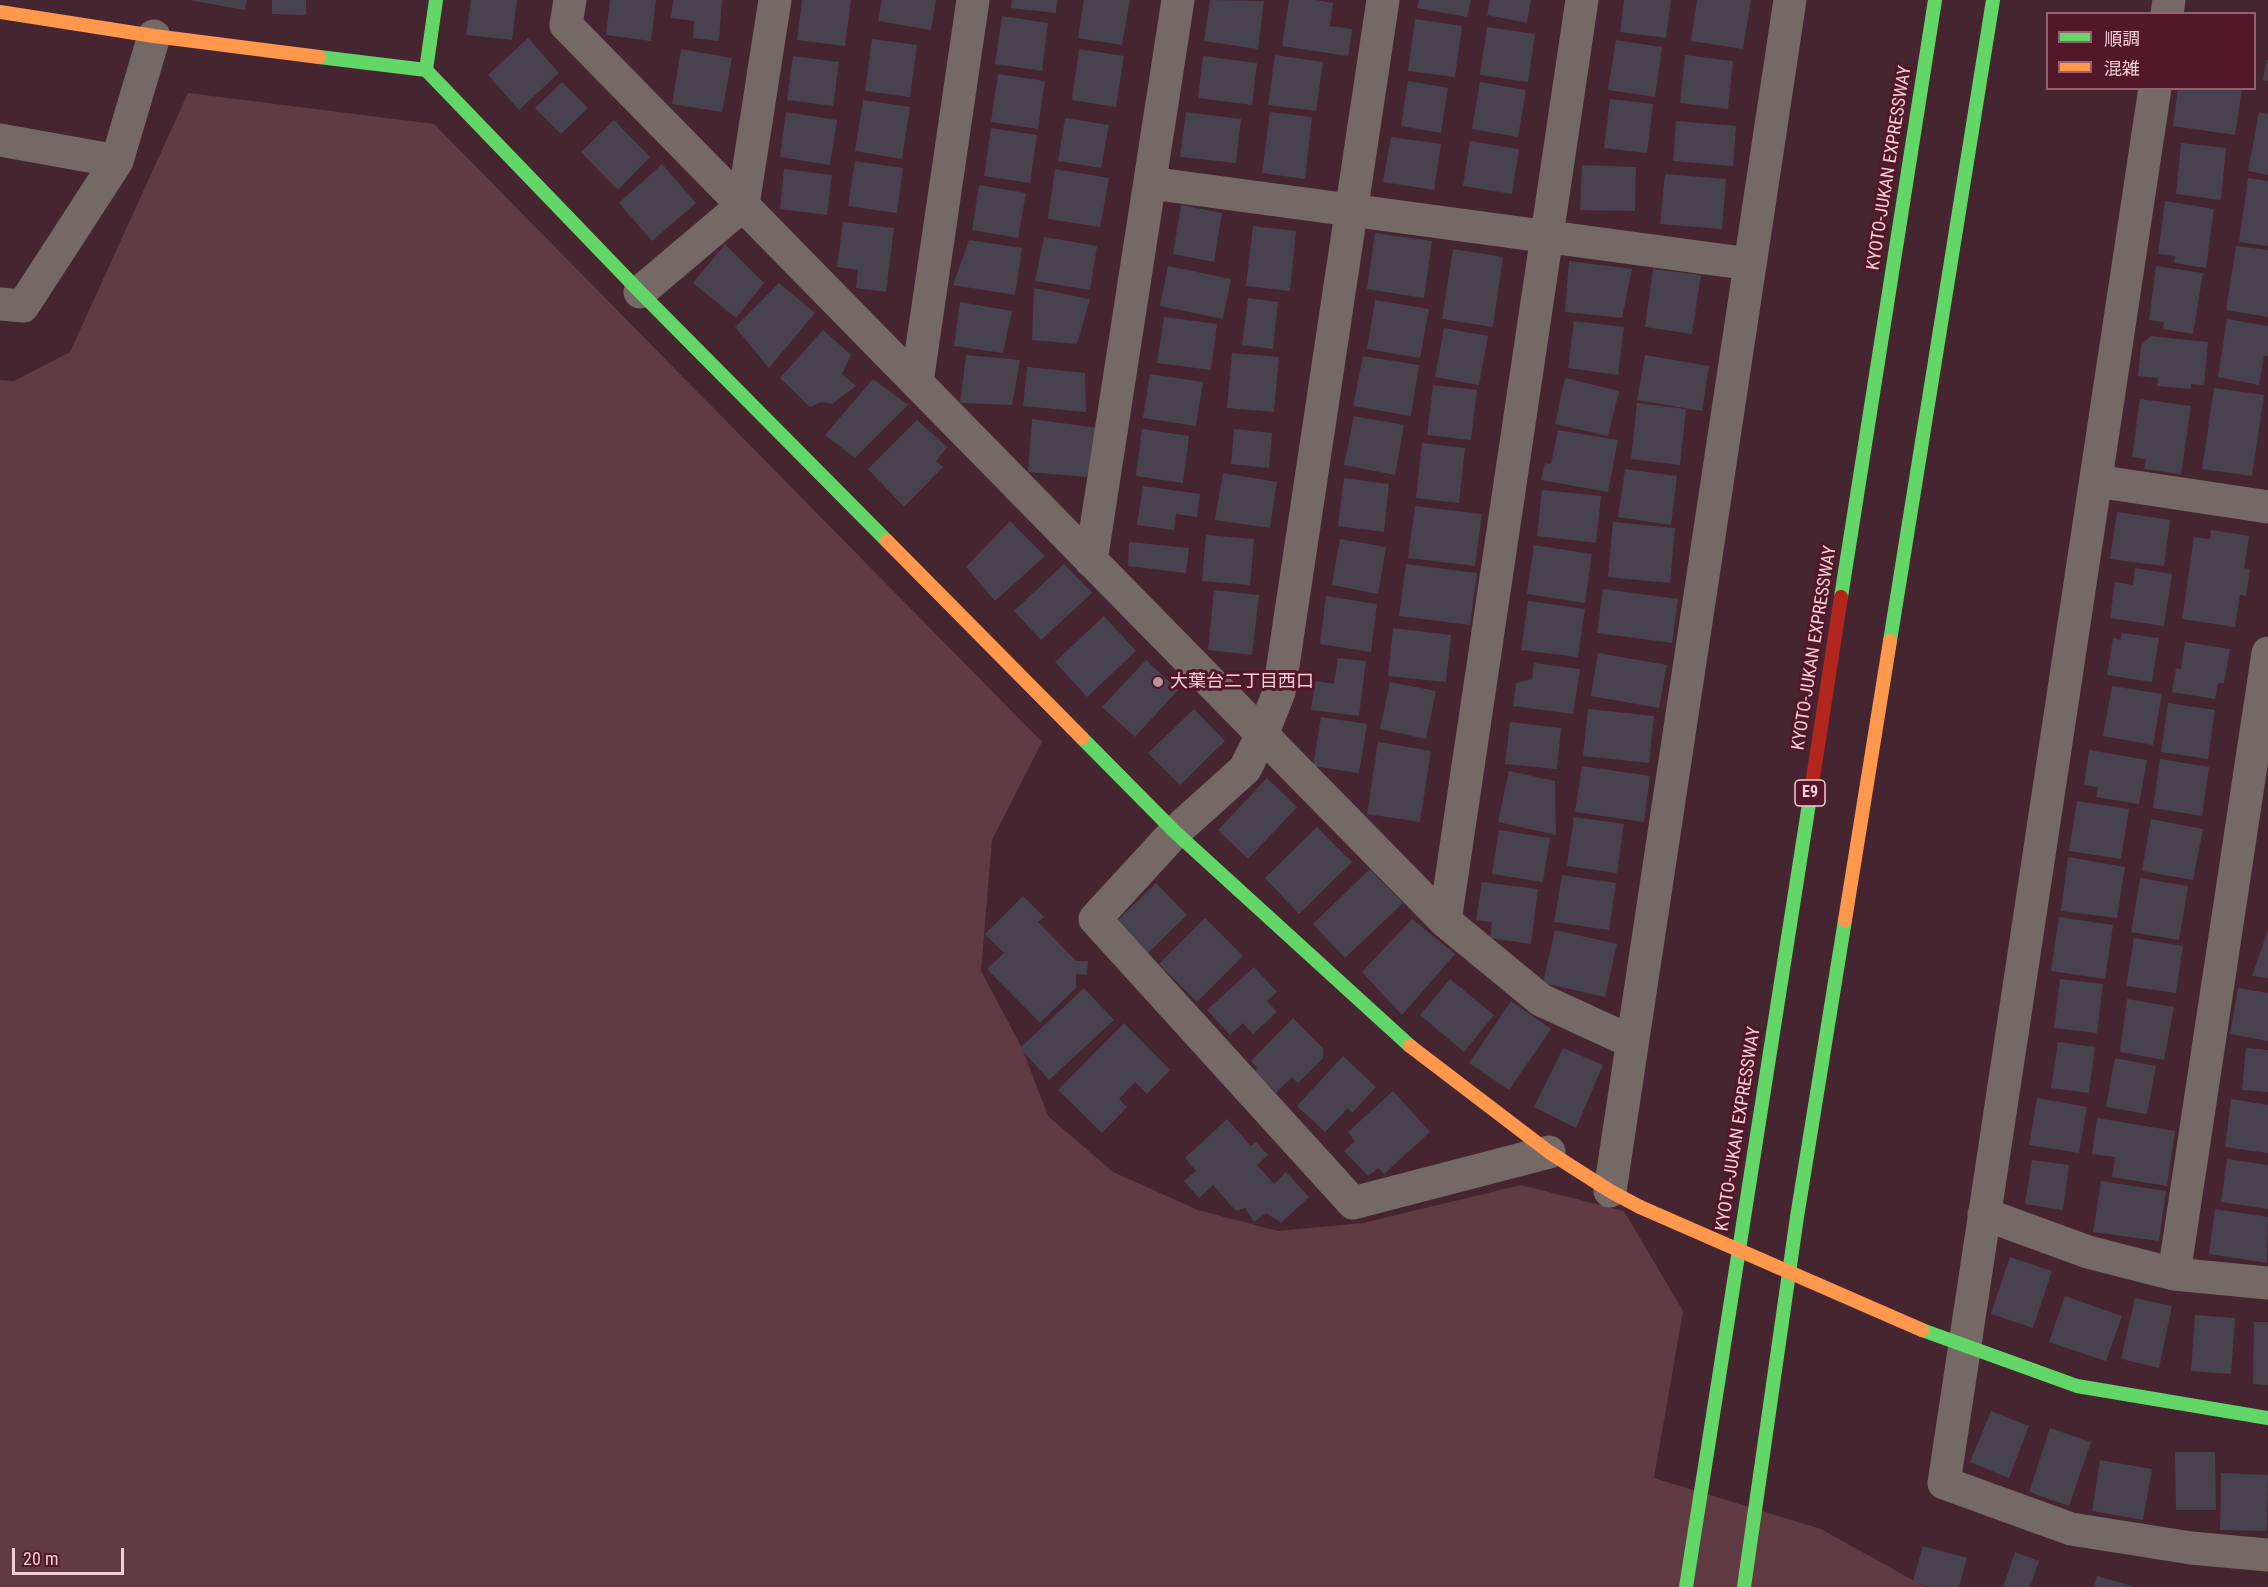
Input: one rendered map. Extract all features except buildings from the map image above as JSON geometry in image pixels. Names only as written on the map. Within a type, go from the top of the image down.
[{"type":"main road","points":[[426,70],[436,0]]},
{"type":"main road","name":"KYOTO-JUKAN EXPRESSWAY","points":[[1686,1587],[1935,0]]},
{"type":"main road","points":[[1744,1587],[1797,1216],[1993,0]]},
{"type":"main road","points":[[0,12],[154,36],[426,70],[640,292],[1175,832],[1420,1055],[1549,1152],[1610,1191],[1640,1207],[1922,1330],[1964,1346],[2077,1386],[2268,1418]]},
{"type":"street","points":[[570,0],[566,25],[1445,921],[1541,1000],[1632,1042]]},
{"type":"street","points":[[640,292],[742,205],[775,0]]},
{"type":"street","points":[[917,382],[973,0]]},
{"type":"street","points":[[1091,561],[1178,0]]},
{"type":"street","points":[[1383,0],[1279,692],[1262,735],[1245,769],[1175,832],[1095,919],[1353,1203],[1549,1152]]},
{"type":"street","points":[[1445,921],[1582,0]]},
{"type":"street","points":[[1610,1191],[1791,0]]},
{"type":"street","points":[[0,304],[23,306],[117,161],[154,36]]},
{"type":"street","points":[[2155,90],[1944,1483],[2070,1529],[2191,1548],[2268,1556]]},
{"type":"street","points":[[0,140],[117,161]]},
{"type":"street","points":[[1150,183],[1750,264]]},
{"type":"street","points":[[2096,482],[2268,507]]},
{"type":"street","points":[[2174,1274],[2268,653]]},
{"type":"street","points":[[1984,1214],[2088,1252],[2174,1274],[2268,1283]]},
{"type":"shaded area","points":[[188,93],[434,124],[1042,742],[992,840],[981,971],[1022,1048],[1048,1116],[1113,1172],[1198,1210],[1278,1231],[1363,1223],[1521,1185],[1624,1211],[1683,1311],[1654,1478],[1821,1529],[1925,1587],[0,1587],[0,380],[14,381],[70,352]]},
{"type":"traffic: fast","points":[[426,70],[436,0]]},
{"type":"traffic: fast","points":[[1841,597],[1935,0]]},
{"type":"traffic: fast","points":[[1890,641],[1993,0]]},
{"type":"traffic: fast","points":[[319,57],[426,70],[640,292],[887,541]]},
{"type":"traffic: fast","points":[[1082,738],[1175,832],[1410,1046]]},
{"type":"traffic: fast","points":[[1686,1587],[1811,791]]},
{"type":"traffic: fast","points":[[1744,1587],[1797,1217],[1845,920]]},
{"type":"traffic: fast","points":[[1922,1330],[2077,1386],[2268,1418]]},
{"type":"traffic: slow","points":[[0,12],[154,36],[319,57]]},
{"type":"traffic: slow","points":[[887,541],[1082,738]]},
{"type":"traffic: slow","points":[[1845,920],[1890,641]]},
{"type":"traffic: slow","points":[[1410,1046],[1549,1152],[1610,1191],[1640,1207]]},
{"type":"traffic: slow","points":[[1640,1207],[1922,1330]]},
{"type":"traffic: jam","points":[[1811,791],[1841,597]]},
{"type":"place","name":"大葉台二丁目西口","points":[[1158,682]]}]
